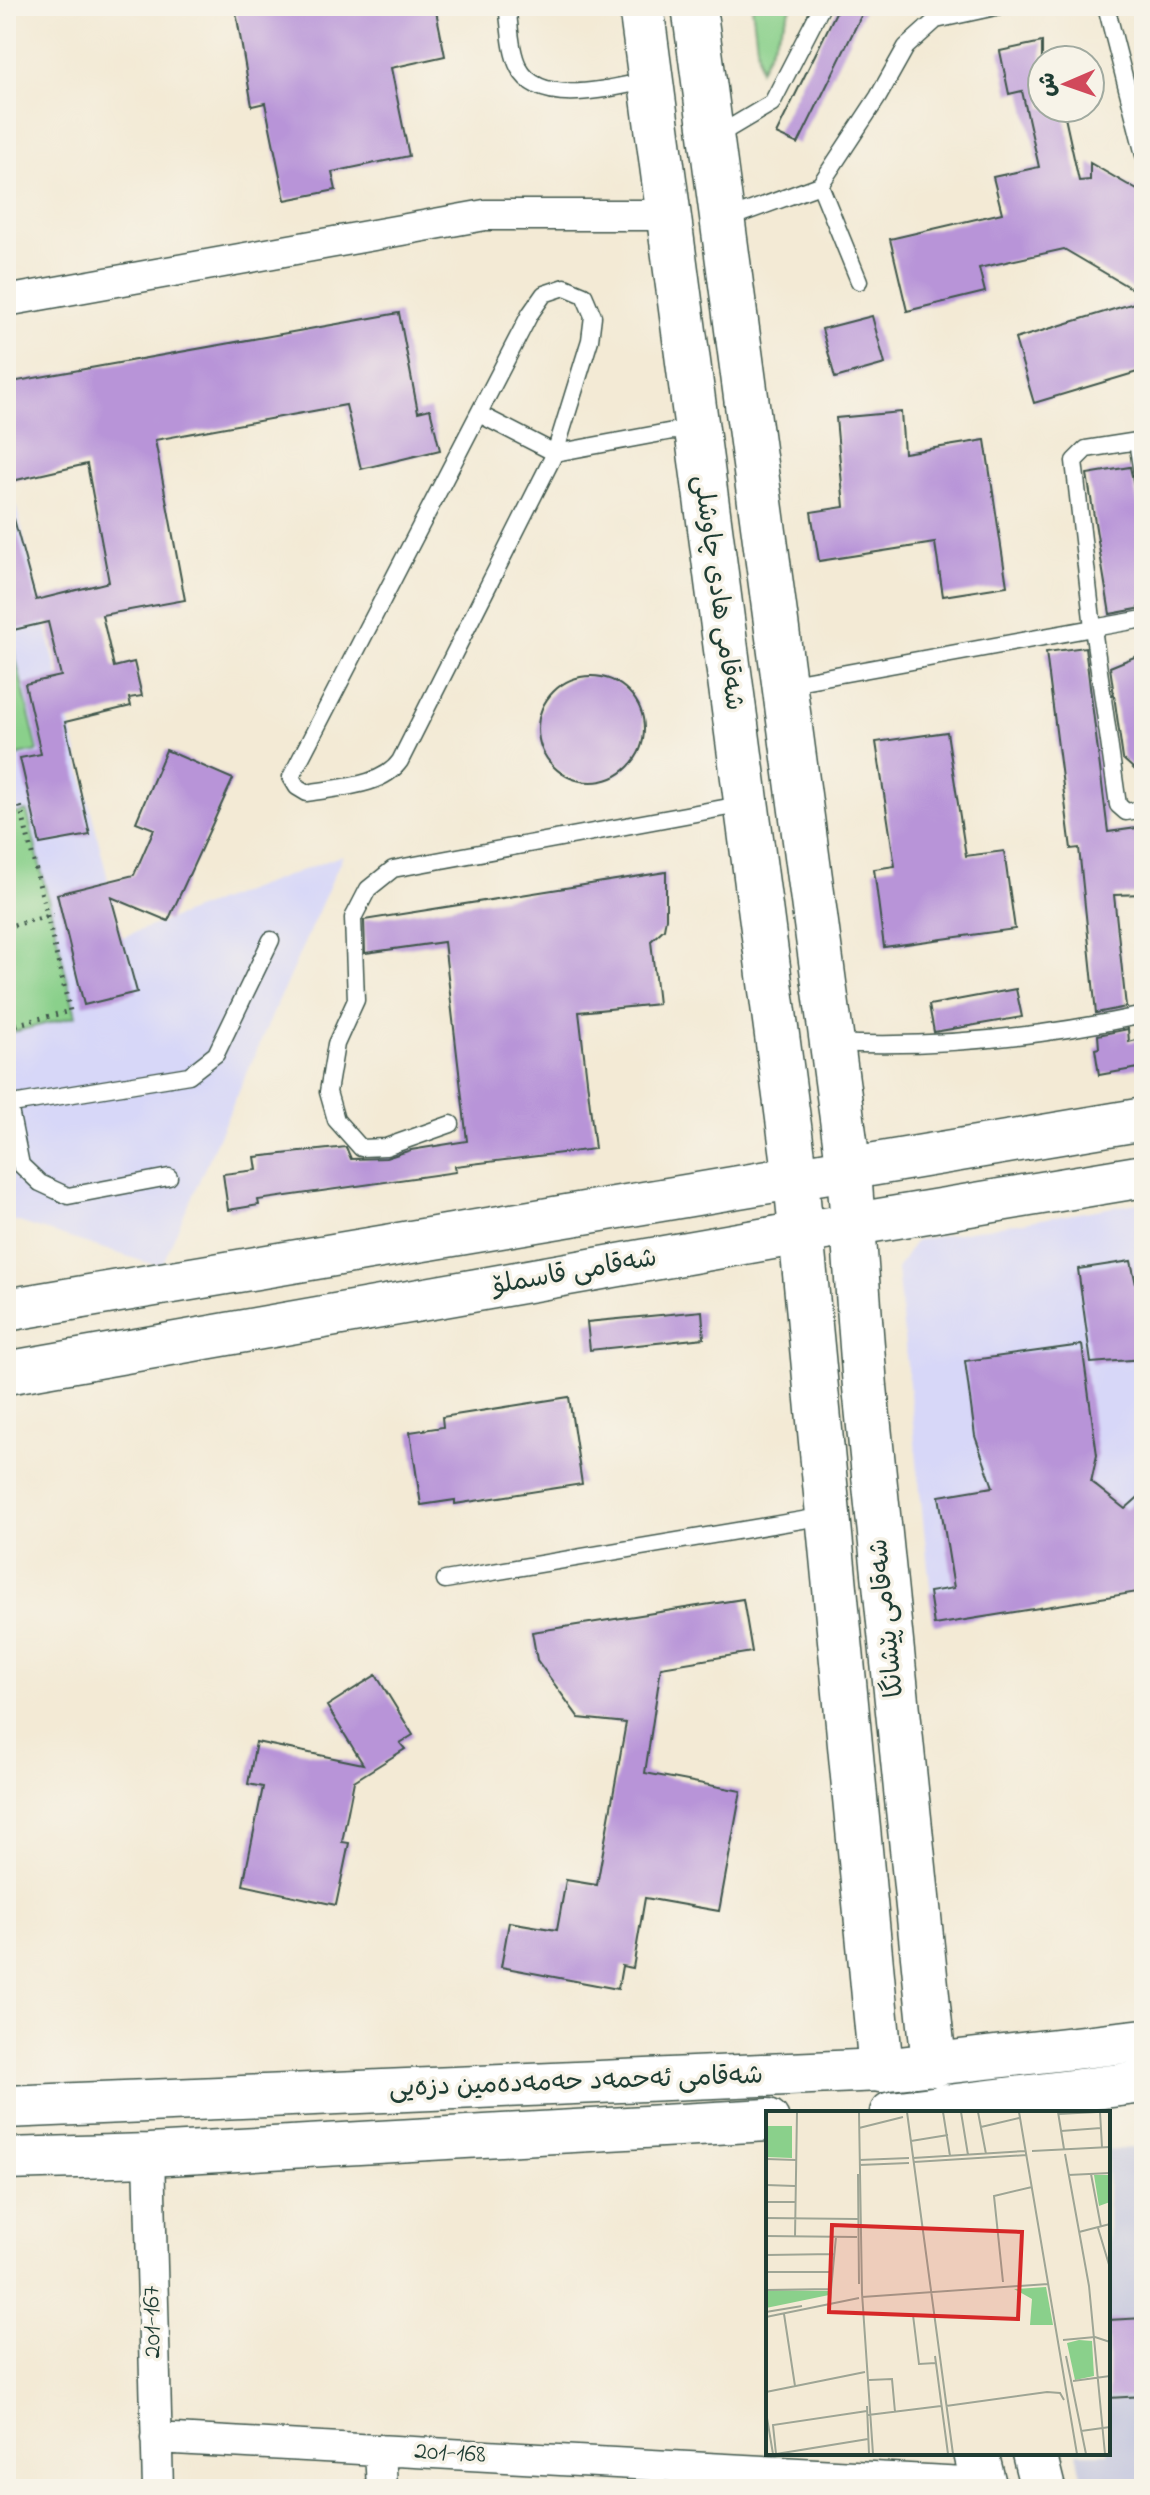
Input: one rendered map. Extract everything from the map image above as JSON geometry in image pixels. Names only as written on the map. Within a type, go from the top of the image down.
[{"type":"main road","name":"شەقامی هادی چاوشلی","points":[[641,6],[796,1179]]},
{"type":"main road","name":"شەقامی هادی چاوشلی","points":[[694,6],[849,1171]]},
{"type":"main road","points":[[682,327],[705,330],[717,326],[735,312]]},
{"type":"main road","points":[[694,417],[717,386],[746,389]]},
{"type":"main road","points":[[6,1310],[849,1171],[1144,1119]]},
{"type":"main road","name":"شەقامی پێشانگا","points":[[849,1171],[865,1387],[934,2064]]},
{"type":"main road","name":"شەقامی قاسملۆ","points":[[6,1373],[1144,1176]]},
{"type":"main road","name":"شەقامی پێشانگا","points":[[796,1179],[881,2070]]},
{"type":"main road","points":[[876,2027],[890,2044],[912,2044],[926,2029],[928,2018]]},
{"type":"main road","name":"شەقامی ئەحمەد حەمەدەمین دزەیی","points":[[6,2107],[881,2070],[1144,2040]]},
{"type":"main road","points":[[946,2110],[1144,2082]]},
{"type":"main road","name":"شەقامی ئەحمەد حەمەدەمین دزەیی","points":[[6,2159],[149,2155],[766,2120]]},
{"type":"main road","points":[[1034,2455],[1043,2489]]},
{"type":"street","points":[[6,301],[485,215],[670,215]]},
{"type":"street","name":"201-167","points":[[149,2155],[158,2489]]},
{"type":"street","name":"201-168","points":[[156,2438],[380,2450],[615,2476],[844,2482],[981,2475]]},
{"type":"street","points":[[380,2450],[382,2489]]},
{"type":"lane","points":[[507,6],[520,70],[539,87],[569,94],[651,79]]},
{"type":"lane","points":[[712,139],[772,103],[822,6]]},
{"type":"lane","points":[[722,221],[820,185],[878,97],[906,47],[936,20],[1000,6]]},
{"type":"lane","points":[[1106,6],[1144,155]]},
{"type":"lane","points":[[820,185],[859,281]]},
{"type":"lane","points":[[565,287],[584,295],[593,316],[590,340],[555,453],[391,774],[307,793],[297,787],[291,777],[464,435],[479,414],[530,314],[544,294],[565,287]]},
{"type":"lane","points":[[479,414],[555,453],[673,431],[694,417]]},
{"type":"lane","points":[[1144,486],[1140,441],[1086,449],[1074,461],[1118,805],[1126,812],[1144,809]]},
{"type":"lane","points":[[784,685],[1144,619]]},
{"type":"lane","points":[[451,1124],[386,1147],[361,1148],[336,1120],[328,1092],[336,1044],[356,1000],[353,918],[368,889],[393,869],[745,804]]},
{"type":"lane","points":[[169,1177],[68,1196],[40,1183],[21,1165],[8,1105],[189,1075],[216,1054],[271,940]]},
{"type":"lane","points":[[832,1043],[920,1046],[1102,1024],[1139,1016],[1144,1010]]},
{"type":"lane","points":[[445,1580],[828,1516]]},
{"type":"path","points":[[6,809],[20,805],[51,916],[70,1011],[6,1027]]},
{"type":"path","points":[[6,927],[51,916]]},
{"type":"shaded area","points":[[6,464],[122,937],[343,855],[161,1267],[6,1218]]},
{"type":"shaded area","points":[[1144,1202],[1144,1591],[934,1625],[897,1269],[916,1240]]},
{"type":"shaded area","points":[[1144,2146],[1144,2489],[1085,2489],[1077,2455],[1110,2455],[1110,2151]]},
{"type":"green space","points":[[752,6],[792,6],[760,70]]},
{"type":"green space","points":[[6,618],[38,751],[6,758]]},
{"type":"green space","points":[[27,811],[76,1016],[6,1034],[6,816]]},
{"type":"building","points":[[235,6],[435,6],[445,56],[391,68],[409,156],[332,172],[336,190],[285,200],[265,103],[252,106]]},
{"type":"building","points":[[839,6],[866,6],[798,144],[776,134]]},
{"type":"building","points":[[1026,45],[1026,109],[1022,91],[1009,94],[1000,51]]},
{"type":"building","points":[[1029,124],[1067,124],[1079,181],[1090,180],[1090,163],[1144,194],[1144,296],[1064,249],[979,268],[985,292],[907,311],[890,239],[1002,213],[993,177],[1039,167]]},
{"type":"building","points":[[1144,300],[1144,370],[1034,403],[1015,339]]},
{"type":"building","points":[[399,313],[418,412],[430,409],[440,450],[361,469],[346,405],[155,440],[185,600],[102,615],[114,667],[134,662],[142,696],[129,698],[131,706],[65,722],[90,835],[40,844],[20,758],[41,754],[25,684],[61,676],[48,622],[9,631],[6,618],[6,520],[14,519],[36,600],[109,582],[87,464],[12,481],[6,458],[6,383]]},
{"type":"building","points":[[872,316],[885,364],[835,378],[822,329]]},
{"type":"building","points":[[901,412],[904,453],[985,440],[1007,586],[943,596],[935,543],[819,561],[811,512],[844,507],[836,418]]},
{"type":"building","points":[[1130,467],[1144,530],[1144,599],[1137,609],[1110,614],[1087,474]]},
{"type":"building","points":[[1085,647],[1108,832],[1144,827],[1144,894],[1114,895],[1126,1007],[1096,1013],[1079,848],[1071,849],[1046,652]]},
{"type":"building","points":[[1144,653],[1144,778],[1123,759],[1110,667]]},
{"type":"building","points":[[591,676],[611,680],[629,691],[640,709],[644,729],[640,749],[629,767],[611,778],[591,782],[571,778],[553,767],[542,749],[538,729],[542,709],[553,691],[571,680]]},
{"type":"building","points":[[947,732],[966,856],[1004,851],[1015,929],[884,947],[874,869],[895,866],[876,742]]},
{"type":"building","points":[[166,750],[233,779],[168,921],[111,897],[137,992],[84,1005],[57,894],[134,875],[154,829],[136,822]]},
{"type":"building","points":[[666,872],[664,929],[651,941],[658,1004],[579,1012],[595,1149],[455,1166],[456,1172],[258,1200],[259,1205],[228,1210],[223,1174],[257,1170],[255,1157],[346,1147],[351,1159],[386,1158],[411,1150],[467,1141],[444,942],[365,953],[364,920]]},
{"type":"building","points":[[1016,989],[1022,1017],[934,1032],[929,1005]]},
{"type":"building","points":[[1128,1029],[1129,1042],[1144,1038],[1144,1067],[1099,1075],[1095,1049],[1099,1048],[1098,1035]]},
{"type":"building","points":[[1131,1261],[1140,1303],[1144,1303],[1144,1359],[1091,1363],[1078,1269]]},
{"type":"building","points":[[702,1311],[704,1338],[590,1350],[587,1322]]},
{"type":"building","points":[[1082,1345],[1097,1455],[1091,1482],[1125,1509],[1144,1492],[1144,1591],[934,1625],[929,1592],[954,1588],[939,1496],[993,1487],[975,1436],[965,1361]]},
{"type":"building","points":[[569,1397],[582,1484],[455,1504],[455,1500],[421,1505],[410,1432],[443,1427],[442,1417]]},
{"type":"building","points":[[743,1599],[752,1652],[661,1667],[645,1773],[741,1791],[719,1911],[645,1898],[633,1968],[622,1966],[618,1989],[501,1967],[509,1922],[557,1930],[566,1880],[597,1885],[626,1723],[579,1718],[537,1660],[532,1632]]},
{"type":"building","points":[[376,1675],[413,1735],[400,1743],[405,1749],[354,1781],[342,1842],[349,1843],[336,1905],[243,1885],[263,1787],[248,1784],[256,1742],[363,1764],[327,1706]]},
{"type":"building","points":[[1144,2318],[1144,2396],[1110,2398],[1110,2320]]}]
